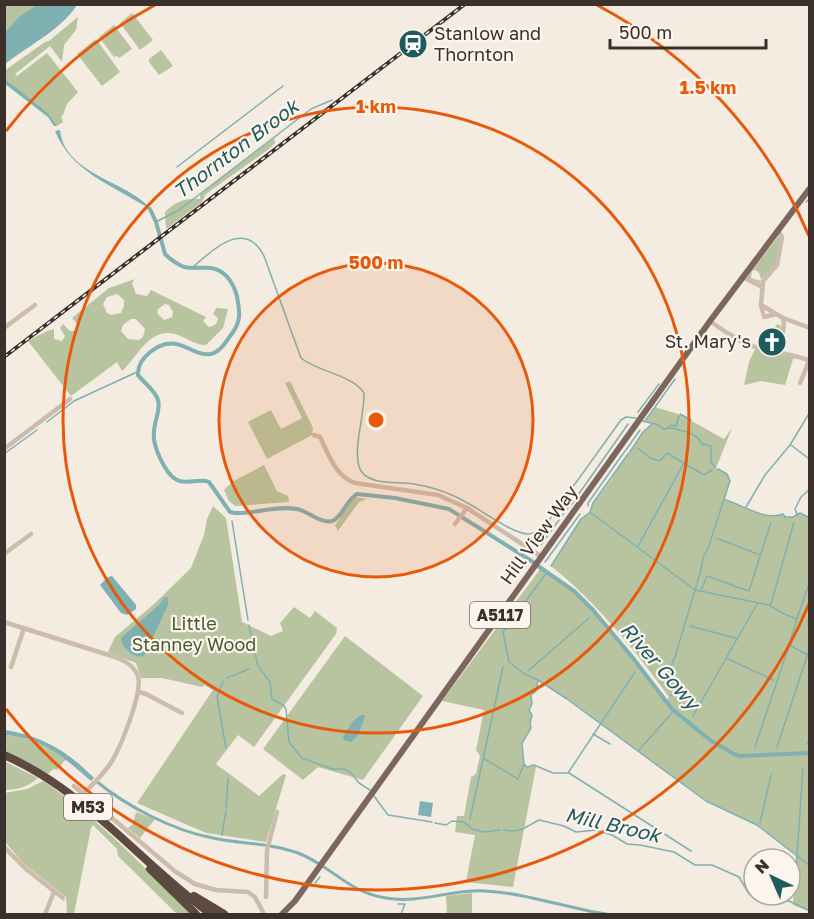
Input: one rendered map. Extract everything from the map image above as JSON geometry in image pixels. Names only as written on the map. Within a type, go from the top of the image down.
[{"type":"highway","name":"M53","points":[[4,756],[69,796],[205,915]]},
{"type":"highway","name":"M53","points":[[4,756],[37,770],[71,793],[212,915]]},
{"type":"highway","points":[[144,862],[196,915]]},
{"type":"highway","points":[[161,873],[224,915]]},
{"type":"main road","name":"Hill View Way","points":[[282,915],[295,902],[710,321],[810,188]]},
{"type":"main road","name":"Hill View Way","points":[[290,915],[295,902]]},
{"type":"street","points":[[776,314],[764,317],[761,305],[763,281],[777,266],[782,237],[778,230]]},
{"type":"street","points":[[743,277],[762,287]]},
{"type":"street","points":[[4,328],[35,305]]},
{"type":"street","points":[[761,305],[784,321],[791,321],[810,328]]},
{"type":"street","points":[[710,321],[748,344],[794,354],[809,361],[800,383]]},
{"type":"street","points":[[780,351],[784,321]]},
{"type":"street","points":[[4,449],[70,399]]},
{"type":"street","points":[[314,435],[320,437],[338,472],[349,481],[438,495],[467,508],[542,557]]},
{"type":"street","points":[[454,524],[467,508]]},
{"type":"street","points":[[4,554],[31,534]]},
{"type":"street","points":[[4,622],[126,662],[135,669],[139,692],[117,751],[84,793]]},
{"type":"street","points":[[11,667],[24,628]]},
{"type":"street","points":[[139,692],[182,713]]},
{"type":"street","points":[[74,786],[184,878],[216,890],[248,892],[255,897],[262,913]]},
{"type":"street","points":[[266,897],[268,841],[277,812]]},
{"type":"street","points":[[4,847],[26,869],[63,898]]},
{"type":"street","points":[[255,897],[266,884]]},
{"type":"street","points":[[45,915],[54,892]]},
{"type":"green space","points":[[4,5],[39,5],[21,15],[5,32]]},
{"type":"green space","points":[[132,13],[153,40],[140,50],[120,23]]},
{"type":"green space","points":[[78,17],[76,30],[64,45],[62,62],[50,46],[15,74],[17,76],[47,53],[78,92],[67,104],[61,116],[63,122],[57,126],[49,114],[20,93],[5,78],[4,71],[49,41]]},
{"type":"green space","points":[[114,25],[132,49],[119,58],[114,57],[99,37]]},
{"type":"green space","points":[[96,39],[120,72],[102,86],[77,54]]},
{"type":"green space","points":[[161,50],[173,66],[159,75],[149,59]]},
{"type":"green space","points":[[274,138],[275,143],[269,149],[206,194],[202,202],[166,228],[165,212],[185,200],[200,199],[200,194]]},
{"type":"green space","points":[[780,234],[776,265],[761,279],[756,270],[752,271],[751,278],[761,281],[760,283],[747,277]]},
{"type":"green space","points":[[135,279],[132,283],[136,294],[147,296],[151,290],[206,317],[203,321],[209,327],[217,322],[218,318],[213,314],[216,308],[228,309],[223,328],[206,345],[175,334],[158,335],[144,345],[122,371],[117,362],[71,396],[28,341],[54,329],[54,339],[62,341],[65,336],[60,328],[63,324],[70,331],[74,331],[79,326],[72,318],[109,288]],"holes":[[[117,294],[124,300],[124,306],[121,313],[111,315],[107,313],[103,304],[107,297]],[[165,304],[169,305],[173,312],[172,317],[164,320],[157,313],[158,309]],[[131,319],[136,319],[145,329],[143,337],[139,340],[128,339],[121,331],[123,325]]]},
{"type":"green space","points":[[777,324],[781,326],[781,335],[777,349],[761,343],[760,337],[764,329],[772,333]]},
{"type":"green space","points":[[755,349],[794,356],[785,385],[761,381],[744,385],[749,362]]},
{"type":"green space","points":[[290,381],[313,428],[312,435],[267,459],[248,422],[271,410],[281,429],[302,418],[285,383]]},
{"type":"green space","points":[[655,407],[688,417],[724,439],[732,428],[716,468],[729,476],[726,500],[769,516],[783,514],[786,517],[793,517],[800,513],[809,518],[809,911],[798,907],[802,907],[802,847],[786,847],[757,825],[706,801],[538,680],[536,691],[531,695],[532,704],[529,710],[532,715],[531,728],[522,743],[524,764],[527,767],[534,765],[536,767],[513,887],[466,882],[475,835],[455,832],[457,816],[464,816],[471,777],[476,774],[480,756],[476,750],[484,710],[442,701],[541,568],[574,591],[593,610],[666,700],[669,697],[614,628],[584,595],[551,566],[581,519],[590,512],[593,503],[619,466],[643,432],[652,424],[645,422]]},
{"type":"green space","points":[[264,465],[277,491],[288,496],[289,502],[235,506],[229,501],[224,490],[232,482]]},
{"type":"green space","points":[[355,497],[367,499],[359,502],[338,531],[335,525]]},
{"type":"green space","name":"Little Stanney Wood","points":[[213,506],[226,518],[242,622],[271,636],[283,631],[280,623],[294,607],[310,618],[315,611],[337,628],[336,634],[254,747],[238,735],[216,764],[259,796],[283,774],[286,775],[266,842],[206,833],[137,803],[213,690],[204,685],[202,687],[162,678],[141,678],[136,663],[108,652],[115,637],[153,605],[191,568]]},
{"type":"green space","points":[[345,636],[423,696],[363,780],[318,767],[303,780],[263,749]]},
{"type":"green space","points":[[4,735],[36,742],[50,748],[63,758],[67,758],[57,770],[53,769],[48,774],[5,752]]},
{"type":"green space","points":[[4,761],[38,778],[22,787],[5,790]]},
{"type":"green space","points":[[43,781],[64,795],[102,827],[192,914],[177,914],[118,856],[117,849],[93,825],[74,914],[67,914],[66,897],[24,864],[5,842],[4,793],[27,789]]},
{"type":"green space","points":[[136,812],[155,819],[140,838],[128,828],[133,824]]},
{"type":"green space","points":[[472,893],[472,914],[447,914],[446,896]]},
{"type":"water","points":[[39,4],[77,5],[63,22],[5,64],[5,32],[21,15]]},
{"type":"water","points":[[5,79],[49,114],[57,126],[54,126],[48,117],[5,84]]},
{"type":"water","points":[[60,130],[65,146],[74,158],[86,168],[131,193],[154,213],[152,214],[145,206],[93,176],[82,167],[62,145],[55,131]]},
{"type":"water","points":[[112,576],[136,605],[136,609],[127,615],[121,613],[100,585]]},
{"type":"water","points":[[165,597],[168,597],[168,605],[144,656],[136,656],[129,652],[121,638]]},
{"type":"water","points":[[361,715],[365,717],[358,735],[351,742],[344,740],[343,737],[349,727]]},
{"type":"water","points":[[5,730],[30,736],[53,746],[74,760],[94,778],[91,781],[52,750],[31,740],[5,735]]},
{"type":"water","points":[[420,801],[433,803],[431,817],[418,815]]},
{"type":"waterway","points":[[177,167],[283,86]]},
{"type":"waterway","name":"Thornton Brook","points":[[156,222],[179,210],[311,109],[332,100]]},
{"type":"waterway","points":[[806,202],[810,198]]},
{"type":"waterway","name":"River Gowy","points":[[150,209],[165,254],[184,267],[211,268],[222,272],[233,285],[239,310],[235,328],[224,345],[215,353],[202,354],[180,345],[169,344],[150,352],[141,363],[138,375],[158,400],[159,408],[154,432],[155,444],[160,459],[172,477],[181,481],[209,482],[230,512],[235,513],[289,508],[301,510],[323,521],[332,521],[357,494],[395,498],[449,509],[533,562]]},
{"type":"waterway","name":"Thornton Brook","points":[[192,268],[209,253],[228,241],[238,238],[248,239],[256,245],[264,256],[301,358],[352,382],[364,393],[357,455],[361,471],[371,479],[378,481],[414,484],[444,492],[511,529],[527,534],[544,527],[621,420],[626,417],[636,418]]},
{"type":"waterway","points":[[47,422],[74,401],[137,372]]},
{"type":"waterway","points":[[645,421],[675,379]]},
{"type":"waterway","points":[[638,412],[659,384]]},
{"type":"waterway","points":[[746,507],[765,475],[790,445],[810,412]]},
{"type":"waterway","points":[[680,414],[691,420]]},
{"type":"waterway","name":"Thornton Brook","points":[[667,428],[671,425],[676,426],[679,416]]},
{"type":"waterway","name":"Thornton Brook","points":[[642,421],[656,424],[664,429],[672,428],[690,433],[697,437],[702,444],[711,446],[711,462],[715,467]]},
{"type":"waterway","points":[[571,505],[628,424]]},
{"type":"waterway","points":[[630,452],[643,432],[652,424]]},
{"type":"waterway","points":[[4,454],[37,430]]},
{"type":"waterway","points":[[626,450],[640,430]]},
{"type":"waterway","points":[[791,445],[808,458]]},
{"type":"waterway","points":[[638,448],[650,458],[660,461],[667,453],[704,475],[712,470]]},
{"type":"waterway","points":[[588,506],[625,451]]},
{"type":"waterway","points":[[628,454],[593,503],[590,512],[695,590],[769,605],[797,619],[789,645],[810,656]]},
{"type":"waterway","points":[[638,546],[684,463]]},
{"type":"waterway","name":"Thornton Brook","points":[[670,696],[678,689],[668,679],[668,672],[675,657],[703,558],[730,481],[727,474],[718,469]]},
{"type":"waterway","points":[[797,514],[795,509],[801,497],[810,489]]},
{"type":"waterway","points":[[726,500],[769,516],[783,514],[785,517],[793,517],[800,513],[810,518]]},
{"type":"waterway","points":[[541,545],[569,506]]},
{"type":"waterway","points":[[551,566],[581,519],[589,513]]},
{"type":"waterway","points":[[545,562],[580,514]]},
{"type":"waterway","name":"Mill Brook","points":[[232,521],[248,620]]},
{"type":"waterway","points":[[701,590],[707,576],[749,591],[771,522]]},
{"type":"waterway","points":[[771,604],[794,522]]},
{"type":"waterway","points":[[716,538],[760,555]]},
{"type":"waterway","name":"River Gowy","points":[[538,566],[574,591],[593,610],[672,709],[710,740],[740,756],[810,753]]},
{"type":"waterway","points":[[547,572],[503,632],[509,662],[567,699],[706,801],[757,825],[810,866]]},
{"type":"waterway","points":[[797,618],[810,581]]},
{"type":"waterway","points":[[693,716],[757,604]]},
{"type":"waterway","points":[[528,671],[589,618]]},
{"type":"waterway","points":[[810,620],[808,621],[810,630]]},
{"type":"waterway","name":"Mill Brook","points":[[249,625],[258,666],[270,682],[272,699],[286,709],[289,742],[302,758],[332,769],[344,769],[370,790]]},
{"type":"waterway","points":[[690,626],[735,638]]},
{"type":"waterway","points":[[755,747],[789,646]]},
{"type":"waterway","points":[[777,747],[810,647]]},
{"type":"waterway","points":[[726,658],[773,680]]},
{"type":"waterway","points":[[470,819],[503,667]]},
{"type":"waterway","points":[[227,678],[249,669]]},
{"type":"waterway","points":[[524,764],[527,767],[534,765],[553,773],[568,773],[635,672]]},
{"type":"waterway","points":[[223,681],[217,697],[226,748]]},
{"type":"waterway","points":[[483,758],[518,779],[524,764],[522,743],[531,728],[532,715],[529,710],[532,704],[531,695],[536,691],[538,681]]},
{"type":"waterway","points":[[639,750],[672,713]]},
{"type":"waterway","points":[[593,734],[610,744]]},
{"type":"waterway","points":[[807,744],[810,738]]},
{"type":"waterway","points":[[798,847],[803,768]]},
{"type":"waterway","points":[[569,773],[691,851]]},
{"type":"waterway","points":[[760,823],[771,775]]},
{"type":"waterway","points":[[226,808],[228,778]]},
{"type":"waterway","points":[[96,781],[136,808],[182,830],[213,838],[277,847],[298,853],[310,858],[350,885],[372,895],[411,899],[460,892],[500,892],[606,914]]},
{"type":"waterway","name":"Mill Brook","points":[[374,796],[388,815],[432,822]]},
{"type":"waterway","points":[[222,835],[226,811]]},
{"type":"waterway","name":"Mill Brook","points":[[503,830],[519,830],[539,820],[564,826],[576,832],[596,830],[612,835],[627,844],[674,852],[695,865],[712,865],[739,877],[749,894],[756,900],[789,901],[810,911]]},
{"type":"waterway","name":"Mill Brook","points":[[435,823],[446,825],[452,821],[464,822],[472,829],[484,832],[500,830]]},
{"type":"waterway","points":[[315,883],[320,877]]},
{"type":"waterway","points":[[398,904],[405,904],[401,914]]},
{"type":"railway","points":[[4,357],[465,4]]},
{"type":"place","name":"Stanlow and Thornton","points":[[413,44]]},
{"type":"place","name":"St. Mary's","points":[[772,342]]}]
